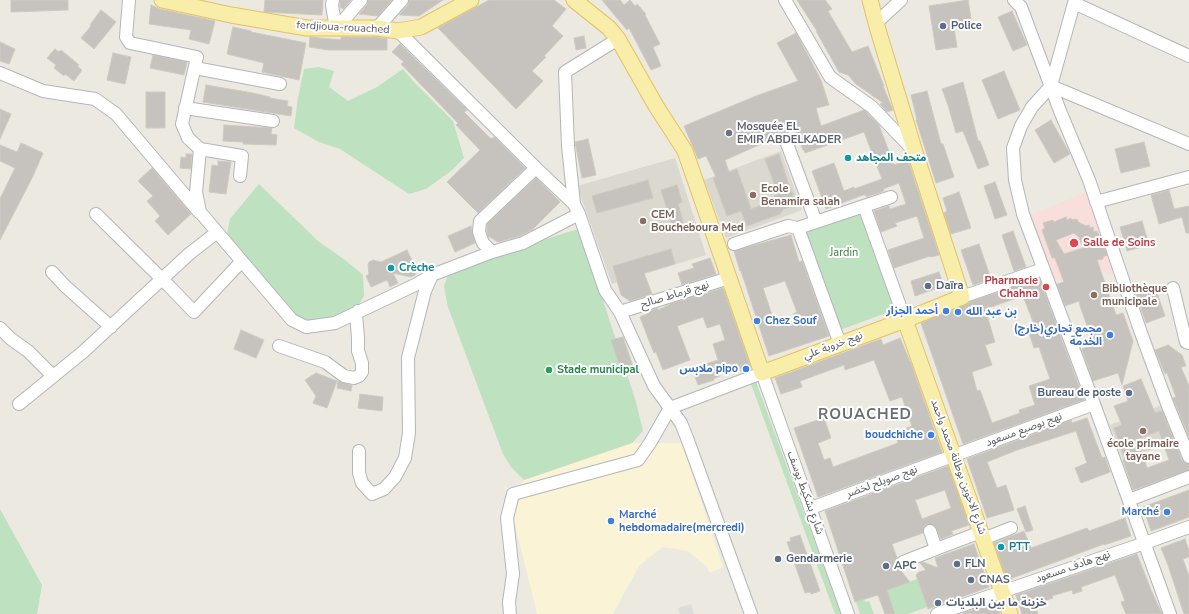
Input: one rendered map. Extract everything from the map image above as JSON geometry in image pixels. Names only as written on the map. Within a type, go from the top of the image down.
[{"type":"main road","name":"ferdjioua-rouached","points":[[162,0],[231,15],[307,28],[377,28],[398,30],[421,28],[471,0]]},
{"type":"main road","points":[[574,0],[609,28],[618,39],[656,106],[685,151],[762,373]]},
{"type":"main road","points":[[870,0],[915,152],[968,294]]},
{"type":"main road","name":"نهج خروبة علي","points":[[762,373],[905,320],[968,294]]},
{"type":"main road","name":"شارع الاخوين بوطانة محمد واحمد","points":[[905,320],[1010,614]]},
{"type":"street","points":[[129,0],[126,37],[130,42],[197,57],[182,124],[188,138],[200,149],[242,156],[240,176]]},
{"type":"street","points":[[333,0],[332,5],[336,29]]},
{"type":"street","points":[[336,29],[361,0]]},
{"type":"street","points":[[377,28],[402,0]]},
{"type":"street","points":[[785,0],[830,77],[872,107],[915,152]]},
{"type":"street","points":[[877,27],[901,0]]},
{"type":"street","points":[[1014,0],[1021,7],[1089,180],[1140,333],[1189,457]]},
{"type":"street","points":[[1170,614],[1023,214],[1015,180],[1012,148],[1020,126],[1032,108],[1051,86],[1075,2],[1189,56]]},
{"type":"street","points":[[398,30],[577,209]]},
{"type":"street","points":[[618,39],[565,72],[568,146],[577,209],[605,290],[620,312],[654,386],[681,423],[751,614]]},
{"type":"street","points":[[195,68],[280,84]]},
{"type":"street","points":[[0,73],[43,91],[95,100],[116,114],[200,212],[216,233],[292,320],[306,327],[335,323],[417,284],[432,275],[492,252],[523,243],[577,209]]},
{"type":"street","points":[[1051,86],[1189,144]]},
{"type":"street","points":[[185,108],[273,121]]},
{"type":"street","points":[[786,141],[816,222]]},
{"type":"street","points":[[200,149],[196,192],[200,212]]},
{"type":"street","points":[[492,252],[483,243],[479,232],[480,221],[536,168]]},
{"type":"street","points":[[1096,202],[1189,178]]},
{"type":"street","points":[[734,244],[788,226],[798,228],[891,197]]},
{"type":"street","points":[[864,206],[905,320]]},
{"type":"street","points":[[96,214],[194,312],[242,261]]},
{"type":"street","points":[[798,228],[840,344]]},
{"type":"street","points":[[19,404],[83,352],[189,254],[216,233]]},
{"type":"street","points":[[968,294],[1043,270]]},
{"type":"street","points":[[52,272],[65,286],[111,326]]},
{"type":"street","points":[[359,451],[359,473],[362,483],[372,494],[384,489],[395,477],[405,458],[409,433],[408,358],[425,291],[432,275]]},
{"type":"street","name":"نهج قرماط صالح","points":[[620,312],[729,278]]},
{"type":"street","points":[[1173,288],[1186,342],[1189,343]]},
{"type":"street","points":[[279,346],[325,362],[344,376],[354,378],[360,376],[362,372],[362,363],[358,351],[356,314],[358,311]]},
{"type":"street","points":[[0,328],[11,339],[28,351],[53,376]]},
{"type":"street","points":[[510,614],[509,602],[513,574],[507,518],[513,494],[638,460],[650,443],[670,408],[762,373]]},
{"type":"street","name":"شارع بشكيط يوسف","points":[[762,373],[848,614]]},
{"type":"street","name":"نهج بوصبع مسعود","points":[[954,456],[1094,404]]},
{"type":"street","name":"نهج صويلح لخضر","points":[[811,508],[954,456]]},
{"type":"street","points":[[1129,500],[1189,477]]},
{"type":"street","name":"نهج هادف مسعود","points":[[937,614],[1145,543],[1189,526]]},
{"type":"street","points":[[903,562],[936,549],[1012,528]]},
{"type":"street","points":[[930,531],[936,549]]},
{"type":"shaded area","name":"Ecole Benamira salah","points":[[781,151],[802,210],[726,238],[704,180]]},
{"type":"shaded area","name":"CEM Boucheboura Med","points":[[675,158],[706,255],[612,284],[577,186]]},
{"type":"shaded area","name":"Salle de Soins","points":[[1090,191],[1117,272],[1109,275],[1102,270],[1070,281],[1056,280],[1051,271],[1030,215]]},
{"type":"shaded area","name":"école primaire tayane","points":[[1162,405],[1179,440],[1123,460],[1110,425]]},
{"type":"shaded area","name":"Marché hebdomadaire(mercredi)","points":[[632,443],[682,443],[723,567],[710,573],[707,567],[688,551],[662,547],[639,566],[613,614],[537,614],[505,485],[513,494],[524,480]]},
{"type":"shaded area","points":[[691,604],[694,614],[680,614],[678,608]]},
{"type":"green space","points":[[319,67],[334,71],[329,87],[348,101],[377,87],[403,69],[453,121],[464,158],[451,171],[426,189],[409,194],[340,149],[319,142],[294,128],[304,69]]},
{"type":"green space","points":[[259,184],[318,241],[363,275],[364,296],[352,315],[294,323],[227,234],[230,219]]},
{"type":"green space","name":"Jardin","points":[[861,210],[897,309],[840,330],[803,231]]},
{"type":"green space","name":"Stade municipal","points":[[580,229],[636,402],[643,431],[632,443],[524,480],[511,467],[503,454],[448,307],[444,286],[448,275],[482,260]]},
{"type":"green space","points":[[756,382],[841,614],[835,614],[751,384]]},
{"type":"green space","points":[[0,509],[42,585],[37,614],[0,614]]},
{"type":"green space","points":[[857,578],[865,602],[869,601],[874,614],[860,614],[849,581]]},
{"type":"green space","points":[[917,579],[927,607],[908,614],[895,614],[887,590]]},
{"type":"building","points":[[11,0],[68,0],[68,10],[11,12]]},
{"type":"building","points":[[265,0],[323,0],[322,15],[264,12]]},
{"type":"building","points":[[340,0],[351,0],[343,9],[340,7]]},
{"type":"building","points":[[368,0],[392,0],[378,16],[359,14],[367,5]]},
{"type":"building","points":[[409,0],[443,0],[419,16],[399,15],[408,5]]},
{"type":"building","points":[[489,0],[554,0],[566,9],[552,26],[563,36],[532,71],[543,81],[516,109],[438,28]]},
{"type":"building","points":[[602,0],[620,0],[624,5],[630,0],[635,6],[637,4],[646,14],[645,15],[660,44],[653,47],[661,66],[651,70],[629,28],[627,30]]},
{"type":"building","points":[[797,0],[825,0],[832,9],[828,11],[852,52],[868,46],[893,110],[887,112],[880,104],[883,103],[856,84],[848,75],[839,72],[817,31]]},
{"type":"building","name":"Police","points":[[968,0],[972,25],[954,28],[957,47],[936,50],[929,6]]},
{"type":"building","points":[[151,5],[160,9],[215,21],[209,44],[189,39],[191,30],[149,24]]},
{"type":"building","points":[[101,10],[116,22],[94,49],[81,38]]},
{"type":"building","points":[[1012,11],[1027,45],[1013,51],[998,17]]},
{"type":"building","points":[[233,27],[306,43],[299,80],[262,72],[264,63],[227,54]]},
{"type":"building","points":[[796,33],[821,80],[829,105],[816,108],[821,126],[864,110],[879,125],[894,165],[908,160],[939,255],[930,256],[894,268],[888,250],[924,238],[917,216],[895,223],[897,226],[881,232],[874,211],[889,206],[890,209],[906,204],[899,183],[883,189],[884,191],[866,197],[866,195],[863,195],[826,209],[812,171],[834,163],[844,191],[882,179],[864,132],[805,153],[795,129],[725,160],[729,172],[737,169],[751,209],[775,200],[774,196],[778,194],[765,159],[779,154],[791,192],[793,193],[792,200],[794,206],[783,209],[780,214],[747,226],[741,211],[727,216],[713,178],[716,177],[706,156],[698,159],[684,126],[756,96],[798,81],[777,43]]},
{"type":"building","points":[[584,36],[586,48],[576,50],[574,38]]},
{"type":"building","points":[[310,37],[341,40],[341,37],[376,37],[387,39],[387,50],[329,50],[309,47]]},
{"type":"building","points":[[0,42],[15,49],[9,64],[0,61]]},
{"type":"building","points":[[400,44],[467,110],[464,112],[491,139],[494,137],[525,168],[478,213],[447,182],[480,150],[456,125],[458,123],[401,64],[404,62],[392,52]]},
{"type":"building","points":[[55,49],[59,52],[61,50],[79,65],[77,66],[82,70],[74,81],[65,74],[64,76],[54,68],[56,65],[47,58]]},
{"type":"building","points":[[113,53],[131,57],[125,84],[107,80]]},
{"type":"building","points":[[153,55],[187,62],[184,75],[150,68]]},
{"type":"building","points":[[1004,71],[1020,110],[998,119],[982,80]]},
{"type":"building","points":[[963,82],[978,141],[980,141],[989,165],[978,169],[963,131],[956,133],[942,89]]},
{"type":"building","points":[[206,85],[288,101],[287,106],[292,107],[291,116],[203,102]]},
{"type":"building","points":[[927,91],[941,144],[943,144],[954,177],[936,183],[916,120],[911,95]]},
{"type":"building","points":[[146,92],[165,92],[165,128],[146,128]]},
{"type":"building","points":[[0,109],[11,114],[0,139]]},
{"type":"building","points":[[1051,120],[1070,154],[1054,163],[1035,130]]},
{"type":"building","points":[[224,125],[272,128],[271,134],[277,135],[276,145],[243,144],[243,142],[223,141]]},
{"type":"building","points":[[588,139],[596,175],[582,178],[575,142]]},
{"type":"building","points":[[1144,142],[1150,166],[1121,173],[1115,149]]},
{"type":"building","points":[[21,143],[43,153],[33,176],[0,240],[0,199],[15,168],[0,161],[0,145],[17,152]]},
{"type":"building","points":[[186,154],[192,154],[191,169],[180,168],[181,157],[186,158]]},
{"type":"building","points":[[218,161],[231,162],[226,194],[209,192],[212,165],[218,166]]},
{"type":"building","points":[[152,168],[191,214],[168,235],[155,221],[160,216],[147,201],[153,196],[138,181]]},
{"type":"building","points":[[536,178],[560,202],[533,229],[520,236],[498,242],[488,236],[487,224]]},
{"type":"building","points":[[648,180],[653,198],[597,213],[592,196]]},
{"type":"building","points":[[995,182],[1007,215],[995,219],[984,186]]},
{"type":"building","points":[[677,185],[682,202],[678,204],[685,228],[674,232],[661,190]]},
{"type":"building","points":[[1169,190],[1174,209],[1189,206],[1189,233],[1186,233],[1182,217],[1159,224],[1151,195]]},
{"type":"building","points":[[959,192],[971,228],[951,234],[944,213],[947,211],[943,198]]},
{"type":"building","points":[[1066,217],[1067,220],[1071,218],[1072,220],[1077,219],[1078,222],[1086,226],[1089,225],[1090,228],[1093,227],[1094,232],[1097,231],[1107,255],[1103,257],[1103,259],[1097,260],[1116,315],[1123,313],[1133,341],[1122,385],[1118,373],[1093,381],[1082,349],[1094,345],[1079,301],[1065,306],[1057,284],[1064,282],[1055,258],[1052,258],[1042,230],[1045,228],[1043,223],[1053,220],[1054,222]],"holes":[[[1074,233],[1079,237],[1083,248],[1064,254],[1056,240]]]},
{"type":"building","points":[[1142,221],[1149,245],[1127,251],[1120,227]]},
{"type":"building","points":[[471,226],[475,243],[455,252],[448,236]]},
{"type":"building","points":[[1013,231],[1026,267],[1014,271],[1002,235]]},
{"type":"building","points":[[791,235],[799,262],[802,261],[829,336],[769,356],[734,251]],"holes":[[[785,281],[797,312],[793,314],[795,321],[776,327],[763,288]]]},
{"type":"building","points":[[979,244],[991,279],[973,285],[961,250]]},
{"type":"building","points":[[671,249],[675,264],[644,273],[652,294],[630,301],[621,295],[613,266]]},
{"type":"building","name":"Crèche","points":[[407,250],[417,271],[415,275],[411,277],[393,273],[398,283],[390,287],[387,280],[371,287],[366,276],[369,274],[369,262],[373,260],[381,262]]},
{"type":"building","points":[[710,258],[716,274],[682,285],[678,273],[694,268],[692,264]]},
{"type":"building","name":"Daïra","points":[[939,272],[944,286],[915,296],[911,281]]},
{"type":"building","points":[[1039,278],[1084,400],[963,444],[921,323],[969,302]],"holes":[[[1023,296],[1034,324],[1027,327],[1034,348],[1039,347],[1050,379],[1029,386],[1035,405],[1019,410],[1020,413],[992,423],[980,390],[977,391],[972,372],[992,365],[985,345],[995,342],[985,309]]]},
{"type":"building","points":[[1155,287],[1165,316],[1146,323],[1136,294]]},
{"type":"building","points":[[723,288],[751,368],[740,371],[737,363],[718,370],[720,376],[713,379],[714,380],[698,385],[692,368],[718,360],[713,344],[725,340],[720,324],[707,328],[703,317],[677,326],[690,360],[663,370],[656,352],[654,353],[640,317],[649,313],[647,312],[658,308],[658,310],[673,303]]},
{"type":"building","points":[[241,330],[264,340],[256,358],[234,349]]},
{"type":"building","points":[[623,337],[635,372],[623,376],[611,340]]},
{"type":"building","points":[[900,338],[912,366],[942,452],[818,497],[794,428],[824,418],[831,438],[818,443],[824,460],[830,458],[833,467],[898,443],[895,433],[912,426],[902,397],[890,401],[874,360],[845,370],[844,365],[800,381],[802,387],[781,394],[775,378],[881,339],[883,345]]},
{"type":"building","points":[[1168,345],[1182,355],[1186,366],[1181,367],[1189,386],[1189,437],[1173,398],[1176,397],[1167,373],[1165,374],[1155,350]]},
{"type":"building","points":[[316,373],[337,381],[327,408],[313,403],[316,396],[305,380]]},
{"type":"building","points":[[1141,379],[1155,413],[1162,411],[1182,460],[1189,464],[1189,470],[1133,490],[1123,460],[1125,459],[1114,428],[1122,425],[1114,406],[1128,401],[1123,386]],"holes":[[[1159,431],[1169,460],[1147,468],[1137,439]]]},
{"type":"building","points":[[338,381],[352,385],[351,391],[337,388]]},
{"type":"building","points":[[360,394],[383,397],[382,411],[358,408]]},
{"type":"building","points":[[1087,418],[1102,458],[1105,457],[1110,472],[1081,483],[1075,468],[1087,463],[1076,431],[1017,450],[987,462],[997,488],[1006,485],[1014,510],[987,518],[967,459],[1071,420],[1072,423]]},
{"type":"building","points":[[948,466],[969,525],[951,531],[953,534],[941,539],[935,526],[928,524],[924,526],[923,533],[892,544],[897,558],[896,565],[910,582],[887,590],[895,614],[885,614],[878,595],[855,602],[825,511]],"holes":[[[945,490],[951,508],[922,519],[915,500]]]},
{"type":"building","name":"Marché","points":[[1189,490],[1189,517],[1151,531],[1143,507]]},
{"type":"building","points":[[1025,506],[1033,530],[1026,532],[1017,509]]},
{"type":"building","points":[[1125,518],[1131,536],[1104,544],[1007,580],[994,543],[1024,531],[1031,548],[1087,528],[1089,531]]},
{"type":"building","points":[[800,535],[820,591],[811,594],[810,592],[805,593],[787,542],[791,541],[790,538]]},
{"type":"building","points":[[1185,539],[1189,551],[1189,557],[1183,559],[1189,576],[1189,614],[1184,614],[1161,548]]},
{"type":"building","points":[[974,544],[989,587],[928,609],[916,575],[919,572],[926,570],[920,563],[923,562],[938,568],[935,558]]},
{"type":"building","points":[[1137,554],[1162,614],[1126,614],[1121,602],[1125,601],[1115,575],[1081,587],[1082,591],[1073,594],[1072,590],[1052,596],[1053,598],[1035,604],[1038,614],[1022,614],[1016,595]]},
{"type":"building","points":[[996,602],[1000,614],[963,613]]},
{"type":"place","name":"Police","points":[[943,26]]},
{"type":"place","name":"Mosquée EL EMIR ABDELKADER","points":[[729,133]]},
{"type":"place","name":"متحف المجاهد","points":[[848,158]]},
{"type":"place","name":"Ecole Benamira salah","points":[[753,195]]},
{"type":"place","name":"CEM Boucheboura Med","points":[[643,221]]},
{"type":"place","name":"Salle de Soins","points":[[1074,243]]},
{"type":"place","name":"Crèche","points":[[391,268]]},
{"type":"place","name":"Daïra","points":[[928,286]]},
{"type":"place","name":"Pharmacie Chahna","points":[[1046,287]]},
{"type":"place","name":"Bibliothèque municipale","points":[[1094,295]]},
{"type":"place","name":"أحمد الجزار","points":[[946,311]]},
{"type":"place","name":"بن عبد الله","points":[[958,312]]},
{"type":"place","name":"Chez Souf","points":[[757,321]]},
{"type":"place","name":"(مجمع تجاري(خارج الخدمة","points":[[1110,335]]},
{"type":"place","name":"ملابس pipo","points":[[746,369]]},
{"type":"place","name":"Stade municipal","points":[[549,370]]},
{"type":"place","name":"Bureau de poste","points":[[1129,393]]},
{"type":"place","name":"école primaire tayane","points":[[1143,431]]},
{"type":"place","name":"boudchiche","points":[[931,435]]},
{"type":"place","name":"Marché","points":[[1167,512]]},
{"type":"place","name":"Marché hebdomadaire(mercredi)","points":[[611,521]]},
{"type":"place","name":"PTT","points":[[1001,547]]},
{"type":"place","name":"Gendarmerie","points":[[778,559]]},
{"type":"place","name":"FLN","points":[[957,564]]},
{"type":"place","name":"APC","points":[[886,566]]},
{"type":"place","name":"CNAS","points":[[971,580]]},
{"type":"place","name":"خزينة ما بين البلديات","points":[[938,603]]},
{"type":"district","name":"ROUACHED","points":[[865,415]]}]
